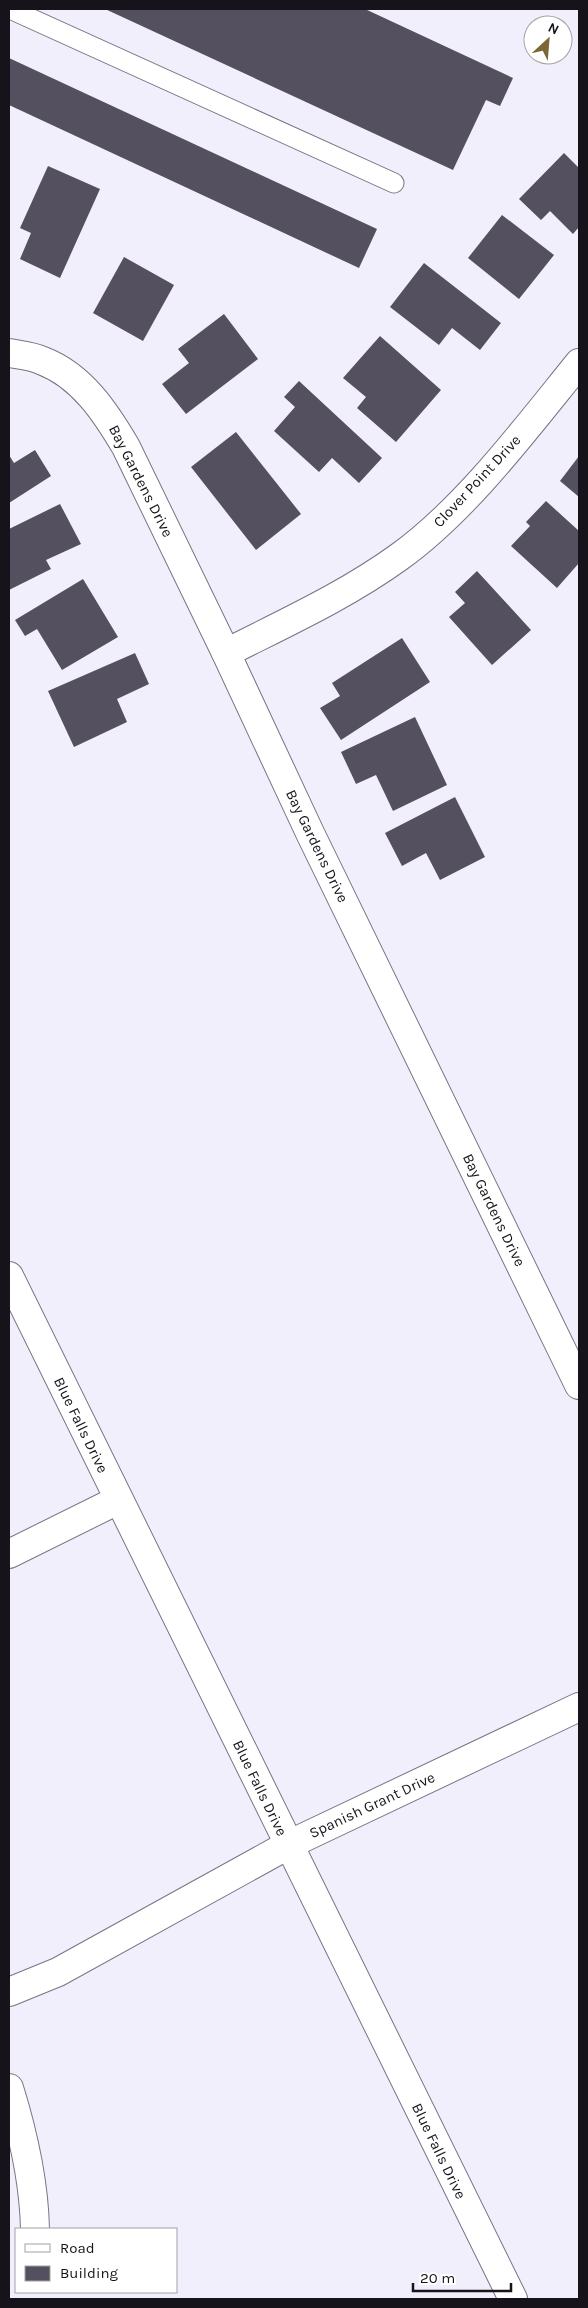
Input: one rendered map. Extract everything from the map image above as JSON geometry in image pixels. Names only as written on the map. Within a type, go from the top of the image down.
[{"type":"street","name":"Bay Gardens Drive","points":[[9,353],[43,360],[78,382],[107,415],[126,447],[226,653],[310,833],[579,1385]]},
{"type":"street","name":"Clover Point Drive","points":[[226,653],[348,591],[400,557],[456,506],[512,445],[579,363]]},
{"type":"street","name":"Blue Falls Drive","points":[[9,1276],[512,2299]]},
{"type":"street","points":[[9,1554],[118,1500]]},
{"type":"street","name":"Spanish Grant Drive","points":[[9,1992],[58,1972],[288,1845],[579,1707]]},
{"type":"street","points":[[9,2088],[18,2116],[28,2169],[35,2228]]},
{"type":"lane","points":[[10,9],[394,183]]},
{"type":"building","points":[[105,9],[365,9],[513,78],[500,106],[486,100],[453,170]]},
{"type":"building","points":[[9,58],[377,229],[359,268],[9,105]]},
{"type":"building","points":[[564,153],[579,168],[579,227],[573,234],[550,211],[541,220],[519,199]]},
{"type":"building","points":[[48,166],[100,189],[60,278],[20,259],[31,233],[20,228]]},
{"type":"building","points":[[502,215],[554,255],[519,299],[468,258]]},
{"type":"building","points":[[124,257],[174,285],[143,341],[93,313]]},
{"type":"building","points":[[424,263],[501,323],[480,350],[452,328],[439,345],[390,307]]},
{"type":"building","points":[[224,314],[258,359],[186,414],[162,384],[189,363],[178,349]]},
{"type":"building","points":[[380,336],[441,390],[396,442],[357,408],[366,397],[343,378]]},
{"type":"building","points":[[299,381],[382,458],[359,483],[332,458],[319,472],[274,431],[295,407],[284,397]]},
{"type":"building","points":[[236,432],[301,514],[256,550],[191,467]]},
{"type":"building","points":[[35,450],[51,476],[9,503],[9,455],[14,463]]},
{"type":"building","points":[[579,456],[579,497],[560,481]]},
{"type":"building","points":[[546,501],[579,531],[579,563],[557,588],[511,546],[530,526],[526,522]]},
{"type":"building","points":[[60,504],[81,544],[46,560],[51,569],[9,590],[9,529]]},
{"type":"building","points":[[477,571],[531,630],[492,665],[449,617],[465,603],[455,592]]},
{"type":"building","points":[[83,579],[118,637],[62,670],[37,629],[25,636],[15,620]]},
{"type":"building","points":[[402,638],[430,682],[341,740],[320,708],[340,696],[332,683]]},
{"type":"building","points":[[135,653],[149,684],[117,699],[127,722],[74,747],[48,691]]},
{"type":"building","points":[[415,717],[447,785],[393,811],[376,775],[356,784],[341,752]]},
{"type":"building","points":[[455,797],[485,857],[440,880],[426,853],[402,866],[385,833]]}]
